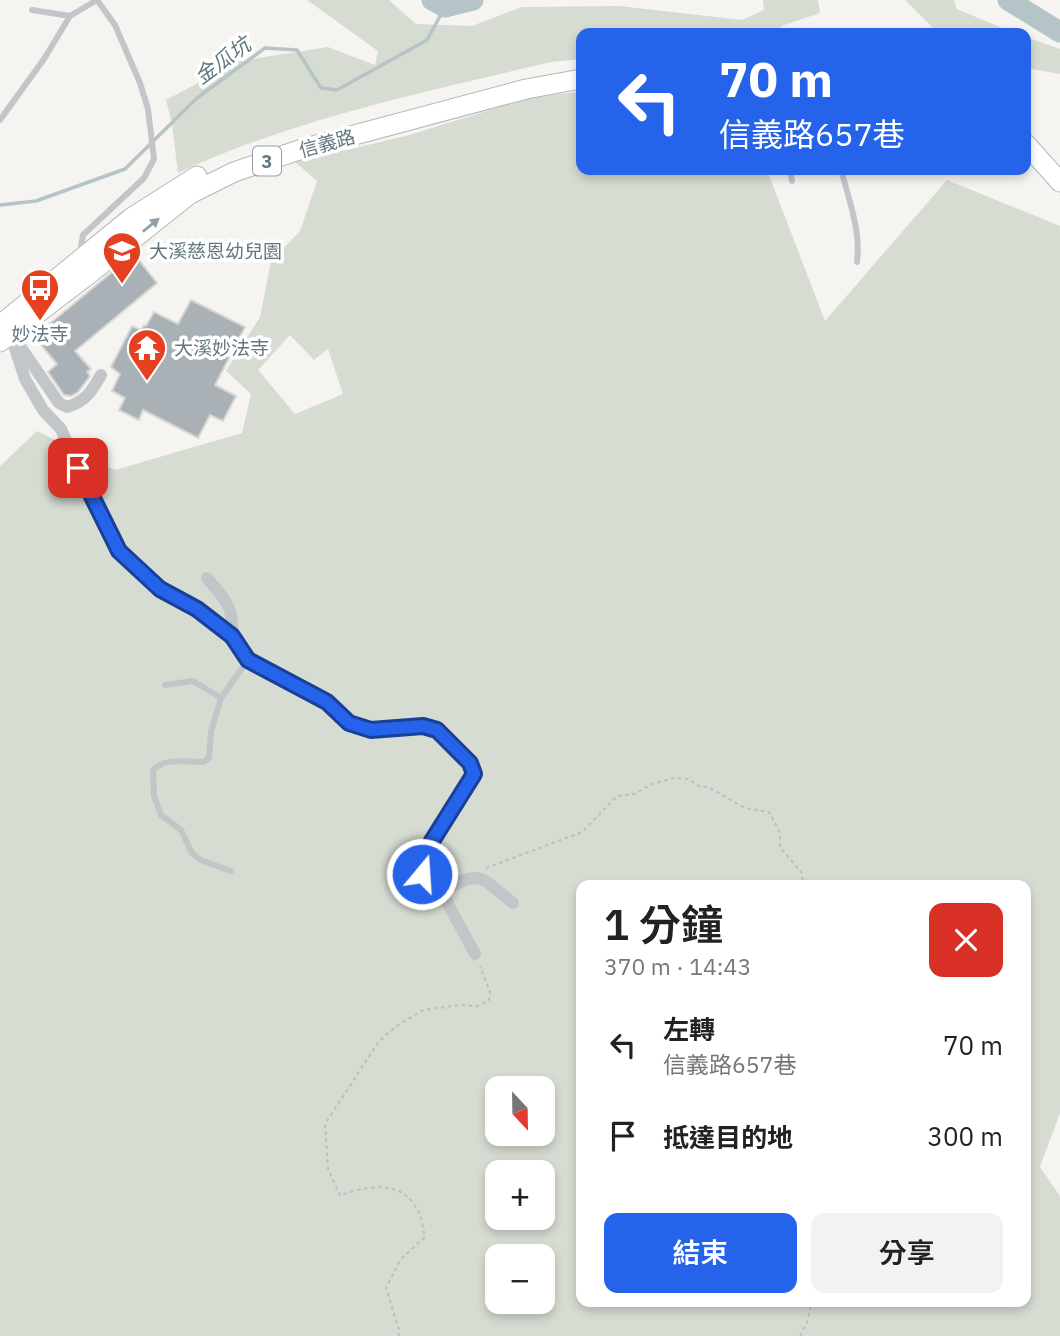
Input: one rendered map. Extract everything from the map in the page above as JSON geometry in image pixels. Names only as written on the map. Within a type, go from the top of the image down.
[{"type":"main road","name":"信義路","points":[[84,268],[131,218],[182,184],[229,160],[297,137],[492,85],[576,70]]},
{"type":"main road","name":"信義路","points":[[3,331],[84,268],[190,194],[234,172],[315,145],[526,89],[576,80]]},
{"type":"main road","points":[[1031,150],[1060,182]]},
{"type":"main road","points":[[1031,167],[1060,198]]},
{"type":"street","points":[[3,331],[60,403],[67,407],[79,404],[92,391],[101,375]]},
{"type":"street","points":[[3,331],[43,410],[61,429],[119,551],[160,589],[197,609],[232,636],[248,660],[327,702],[349,723],[371,730],[423,726],[437,730],[470,763],[474,774],[432,841],[422,874],[441,891],[475,954]]},
{"type":"street","points":[[207,578],[228,604],[233,618],[232,636]]},
{"type":"street","points":[[441,891],[467,877],[483,878],[513,903]]},
{"type":"lane","points":[[0,120],[44,59],[69,16],[97,0],[115,25],[140,83],[153,134],[154,159],[144,178],[83,235],[84,268]]},
{"type":"lane","points":[[32,10],[69,16]]},
{"type":"lane","points":[[790,175],[792,181]]},
{"type":"lane","points":[[842,175],[859,250],[857,262]]},
{"type":"lane","points":[[231,871],[200,860],[192,853],[181,830],[161,815],[154,796],[153,770],[160,763],[176,760],[203,762],[209,758],[211,732],[221,698],[248,660]]},
{"type":"lane","points":[[164,685],[193,681],[221,698]]},
{"type":"path","points":[[467,877],[582,832],[617,796],[634,794],[650,785],[673,778],[688,779],[699,786],[708,787],[745,808],[769,811],[780,833],[780,847],[802,873],[803,880]]},
{"type":"path","points":[[398,1336],[400,1333],[386,1288],[401,1259],[425,1237],[417,1209],[406,1197],[383,1185],[340,1195],[328,1169],[325,1124],[379,1041],[398,1025],[423,1010],[477,1006],[489,1000],[491,992],[475,954]]},
{"type":"path","points":[[800,1336],[808,1320],[810,1307]]},
{"type":"shaded area","points":[[307,0],[389,0],[416,24],[472,26],[522,7],[619,6],[742,20],[764,10],[763,0],[818,0],[820,13],[780,28],[576,28],[576,60],[551,62],[362,108],[268,137],[178,173],[166,100],[239,61],[328,47],[375,65],[378,51]]},
{"type":"shaded area","points":[[905,0],[954,0],[957,9],[1002,28],[933,28]]},
{"type":"shaded area","points":[[1031,39],[1060,49],[1060,74],[1031,69]]},
{"type":"shaded area","points":[[576,92],[576,175],[769,175],[825,321],[947,180],[1060,226],[1060,1113],[1040,1167],[1060,1196],[1060,1336],[0,1336],[0,466],[37,431],[115,470],[242,433],[251,394],[226,371],[260,317],[271,261],[300,231],[317,181],[295,162],[406,136],[535,96]],"holes":[[[290,335],[314,360],[328,349],[343,394],[295,414],[258,370]]]},
{"type":"building","points":[[134,254],[157,283],[75,351],[91,369],[87,372],[90,376],[78,392],[71,396],[64,395],[48,372],[57,364],[42,346],[50,339],[42,330]]},
{"type":"building","points":[[191,300],[245,327],[215,385],[236,396],[223,421],[210,415],[198,438],[143,410],[139,420],[119,410],[125,398],[112,391],[120,374],[111,367],[132,326],[141,330],[154,312],[178,324]]},
{"type":"waterway","points":[[432,0],[445,7],[473,0]]},
{"type":"waterway","points":[[1008,0],[1060,32]]},
{"type":"waterway","name":"金瓜坑","points":[[0,205],[36,201],[125,169],[197,98],[265,48],[297,50],[321,88],[337,90],[427,40],[445,7]]},
{"type":"place","name":"大溪慈恩幼兒園","points":[[122,285]]},
{"type":"place","name":"妙法寺","points":[[40,322]]},
{"type":"place","name":"大溪妙法寺","points":[[147,382]]},
{"type":"route","points":[[78,468],[119,551],[160,589],[197,609],[232,636],[248,660],[327,702],[349,723],[371,730],[423,726],[437,730],[470,763],[474,774],[432,841],[422,874]]}]
